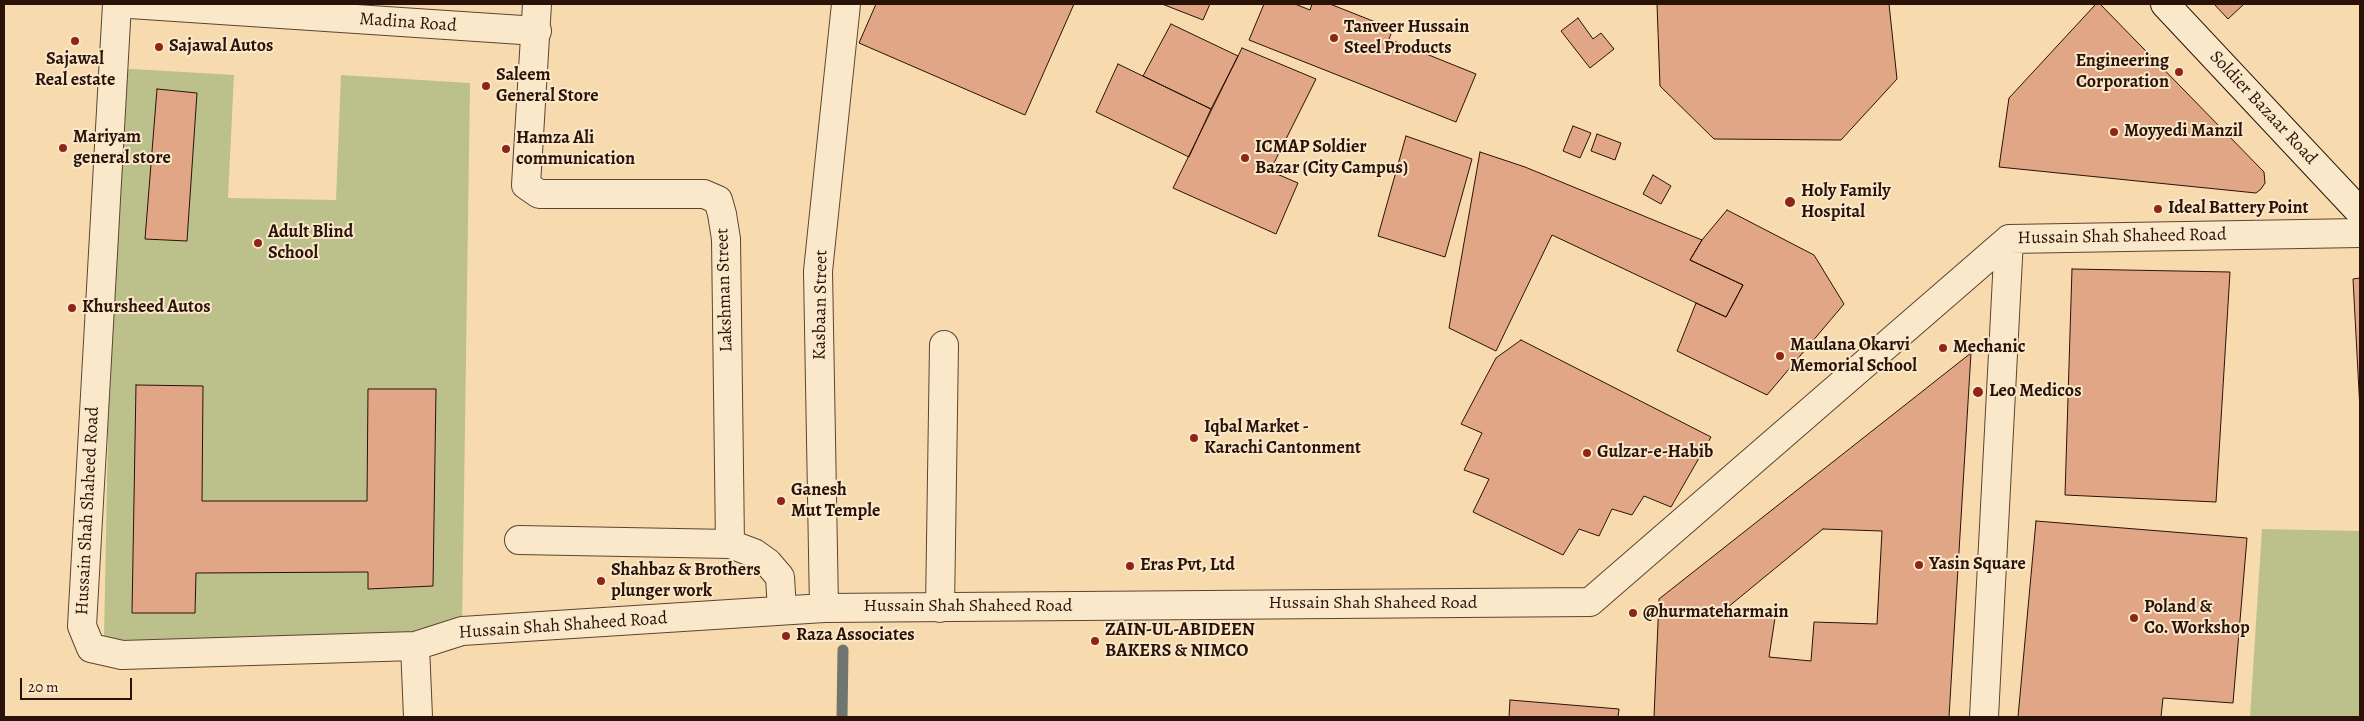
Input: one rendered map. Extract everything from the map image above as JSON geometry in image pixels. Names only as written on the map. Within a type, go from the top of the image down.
[{"type":"street","name":"Hussain Shah Shaheed Road","points":[[117,4],[82,626],[91,648],[122,655],[415,646],[462,630],[824,608],[1590,602],[2009,239],[2360,233]]},
{"type":"street","name":"Madina Road","points":[[130,4],[264,8],[537,31]]},
{"type":"street","name":"Lakshman Street","points":[[537,4],[537,31],[526,184],[539,194],[704,194],[718,200],[726,239],[730,544]]},
{"type":"street","name":"Kasbaan Street","points":[[824,608],[818,271],[846,4]]},
{"type":"street","name":"Soldier Bazaar Road","points":[[2165,4],[2360,212]]},
{"type":"street","points":[[1984,717],[2009,239]]},
{"type":"street","points":[[940,608],[944,345]]},
{"type":"street","points":[[519,540],[730,544],[754,553],[768,562],[780,577],[782,610]]},
{"type":"street","points":[[415,646],[418,717]]},
{"type":"green space","points":[[115,68],[234,75],[228,198],[336,200],[341,75],[470,83],[462,631],[141,642],[104,638]]},
{"type":"green space","points":[[2262,529],[2360,531],[2360,717],[2250,717]]},
{"type":"building","points":[[876,4],[1074,4],[1025,115],[859,43]]},
{"type":"building","points":[[1162,4],[1210,4],[1203,20]]},
{"type":"building","points":[[1264,4],[1295,4],[1310,10],[1312,4],[1330,4],[1393,29],[1389,39],[1476,74],[1456,122],[1249,40]]},
{"type":"building","points":[[1657,4],[1889,4],[1897,79],[1841,140],[1714,139],[1660,86]]},
{"type":"building","name":"Moyyedi Manzil","points":[[2096,4],[2100,4],[2264,172],[2265,183],[2261,189],[2256,193],[1999,167],[2009,98]]},
{"type":"building","points":[[2214,4],[2244,4],[2228,19]]},
{"type":"building","points":[[1578,18],[1593,39],[1601,33],[1614,49],[1590,68],[1561,31]]},
{"type":"building","points":[[1171,24],[1238,56],[1211,109],[1143,76]]},
{"type":"building","points":[[1242,48],[1316,79],[1270,171],[1298,183],[1276,234],[1173,188]]},
{"type":"building","points":[[1118,64],[1211,109],[1189,157],[1096,112]]},
{"type":"building","points":[[157,89],[197,93],[187,241],[145,239]]},
{"type":"building","points":[[1573,126],[1591,133],[1580,158],[1563,151]]},
{"type":"building","points":[[1597,134],[1621,143],[1615,160],[1591,151]]},
{"type":"building","points":[[1406,136],[1472,159],[1445,257],[1378,236]]},
{"type":"building","points":[[1480,152],[1525,167],[1702,240],[1690,260],[1743,285],[1726,317],[1552,235],[1496,351],[1449,328]]},
{"type":"building","points":[[1653,175],[1671,186],[1661,204],[1643,194]]},
{"type":"building","points":[[1727,210],[1814,255],[1844,304],[1767,395],[1677,351],[1696,303],[1726,317],[1743,285],[1690,260],[1702,240]]},
{"type":"building","points":[[2072,269],[2230,272],[2216,502],[2065,495]]},
{"type":"building","points":[[2360,278],[2360,410],[2353,279]]},
{"type":"building","name":"Gulzar-e-Habib","points":[[1521,340],[1711,437],[1671,507],[1644,496],[1632,515],[1612,509],[1599,536],[1579,529],[1563,555],[1473,512],[1489,479],[1464,470],[1482,433],[1461,424],[1496,358]]},
{"type":"building","name":"Yasin Square","points":[[1971,353],[1949,717],[1654,717],[1659,599]],"holes":[[[1823,529],[1882,531],[1877,624],[1814,622],[1811,661],[1769,657],[1775,618],[1722,612]]]},
{"type":"building","points":[[136,385],[203,386],[202,501],[367,501],[368,389],[436,389],[433,586],[368,589],[368,572],[196,573],[195,613],[132,613]]},
{"type":"building","name":"Poland & Co. Workshop","points":[[2036,521],[2247,538],[2233,703],[2163,698],[2161,717],[2018,717]]},
{"type":"building","points":[[1510,700],[1619,709],[1618,717],[1509,717]]},
{"type":"waterway","points":[[842,717],[843,650]]},
{"type":"place","name":"Tanveer Hussain Steel Products","points":[[1334,38]]},
{"type":"place","name":"Sajawal Real estate","points":[[75,41]]},
{"type":"place","name":"Sajawal Autos","points":[[159,47]]},
{"type":"place","name":"Engineering Corporation","points":[[2179,72]]},
{"type":"place","name":"Saleem General Store","points":[[486,86]]},
{"type":"place","name":"Moyyedi Manzil","points":[[2114,132]]},
{"type":"place","name":"Mariyam general store","points":[[63,148]]},
{"type":"place","name":"Hamza Ali communication","points":[[506,149]]},
{"type":"place","name":"ICMAP Soldier Bazar (City Campus)","points":[[1245,158]]},
{"type":"place","name":"Holy Family Hospital","points":[[1790,202]]},
{"type":"place","name":"Ideal Battery Point","points":[[2158,209]]},
{"type":"place","name":"Adult Blind School","points":[[258,243]]},
{"type":"place","name":"Khursheed Autos","points":[[72,308]]},
{"type":"place","name":"Mechanic","points":[[1943,348]]},
{"type":"place","name":"Maulana Okarvi Memorial School","points":[[1780,356]]},
{"type":"place","name":"Leo Medicos","points":[[1978,392]]},
{"type":"place","name":"Iqbal Market - Karachi Cantonment","points":[[1194,438]]},
{"type":"place","name":"Gulzar-e-Habib","points":[[1587,453]]},
{"type":"place","name":"Ganesh Mut Temple","points":[[781,501]]},
{"type":"place","name":"Yasin Square","points":[[1919,565]]},
{"type":"place","name":"Eras Pvt, Ltd","points":[[1130,566]]},
{"type":"place","name":"Shahbaz & Brothers plunger work","points":[[601,581]]},
{"type":"place","name":"@hurmateharmain","points":[[1633,613]]},
{"type":"place","name":"Poland & Co. Workshop","points":[[2134,618]]},
{"type":"place","name":"Raza Associates","points":[[786,636]]},
{"type":"place","name":"ZAIN-UL-ABIDEEN BAKERS & NIMCO","points":[[1095,641]]}]
